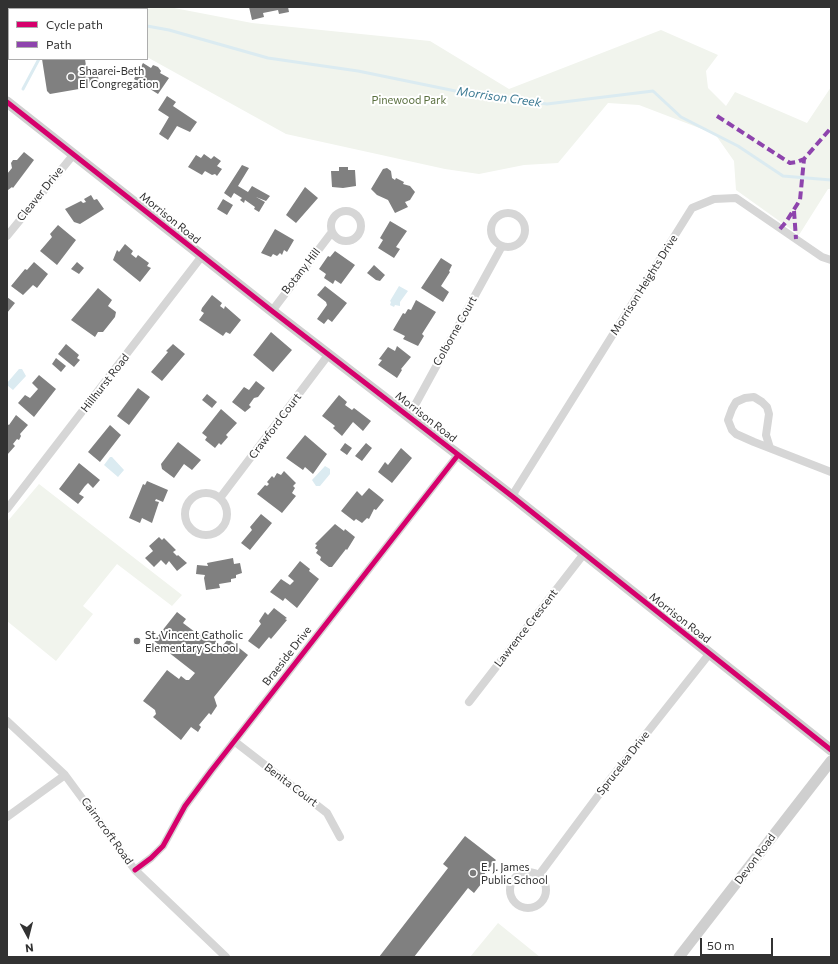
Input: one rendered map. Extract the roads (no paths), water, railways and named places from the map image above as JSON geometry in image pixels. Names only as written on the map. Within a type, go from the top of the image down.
[{"type":"street","name":"Morrison Road","points":[[7,102],[272,311],[409,416],[831,750]]},
{"type":"street","name":"Cleaver Drive","points":[[7,236],[74,154]]},
{"type":"street","name":"Morrison Heights Drive","points":[[513,498],[692,208],[714,199],[736,198],[822,257],[831,260]]},
{"type":"street","points":[[505,213],[516,215],[524,223],[525,228],[523,240],[514,246],[502,246],[497,244],[492,234],[493,223],[505,213]]},
{"type":"street","name":"Botany Hill","points":[[272,311],[332,232]]},
{"type":"street","name":"Colborne Court","points":[[409,416],[502,246]]},
{"type":"street","name":"Hillhurst Road","points":[[7,509],[202,256]]},
{"type":"street","name":"Crawford Court","points":[[220,498],[329,354]]},
{"type":"street","points":[[770,448],[766,435],[769,414],[767,407],[754,397],[745,398],[736,402],[728,420],[732,430],[736,434],[770,448],[831,472]]},
{"type":"street","name":"Braeside Drive","points":[[135,870],[151,858],[163,846],[185,806],[234,741],[458,455]]},
{"type":"street","points":[[203,493],[212,494],[220,498],[225,505],[227,513],[226,522],[221,529],[214,534],[205,535],[196,533],[190,527],[186,519],[185,510],[189,502],[195,496],[203,493]]},
{"type":"street","name":"Lawrence Crescent","points":[[469,702],[584,554]]},
{"type":"street","name":"Sprucelea Drive","points":[[539,875],[612,777],[710,653]]},
{"type":"street","name":"Cairncroft Road","points":[[7,721],[65,775],[135,870],[226,957]]},
{"type":"street","name":"Benita Court","points":[[234,741],[327,813],[340,837]]},
{"type":"street","name":"Devon Road","points":[[679,957],[831,761]]},
{"type":"street","points":[[7,817],[65,775]]},
{"type":"street","points":[[528,871],[539,875],[544,880],[546,887],[546,895],[542,901],[536,906],[529,908],[522,907],[515,903],[510,894],[509,888],[513,878],[523,872],[528,871]]},
{"type":"waterway","name":"Morrison Creek","points":[[148,26],[169,30],[268,58],[358,71],[475,95],[547,104],[653,91],[681,117],[738,146],[783,176],[831,180]]},
{"type":"waterway","name":"Morrison Creek","points":[[23,89],[38,60]]},
{"type":"place","name":"Shaarei-Beth El Congregation","points":[[71,77]]},
{"type":"place","name":"St. Vincent Catholic Elementary School","points":[[137,641]]},
{"type":"place","name":"E. J. James Public School","points":[[473,873]]},
{"type":"park label","name":"Pinewood Park","points":[[409,100]]}]
